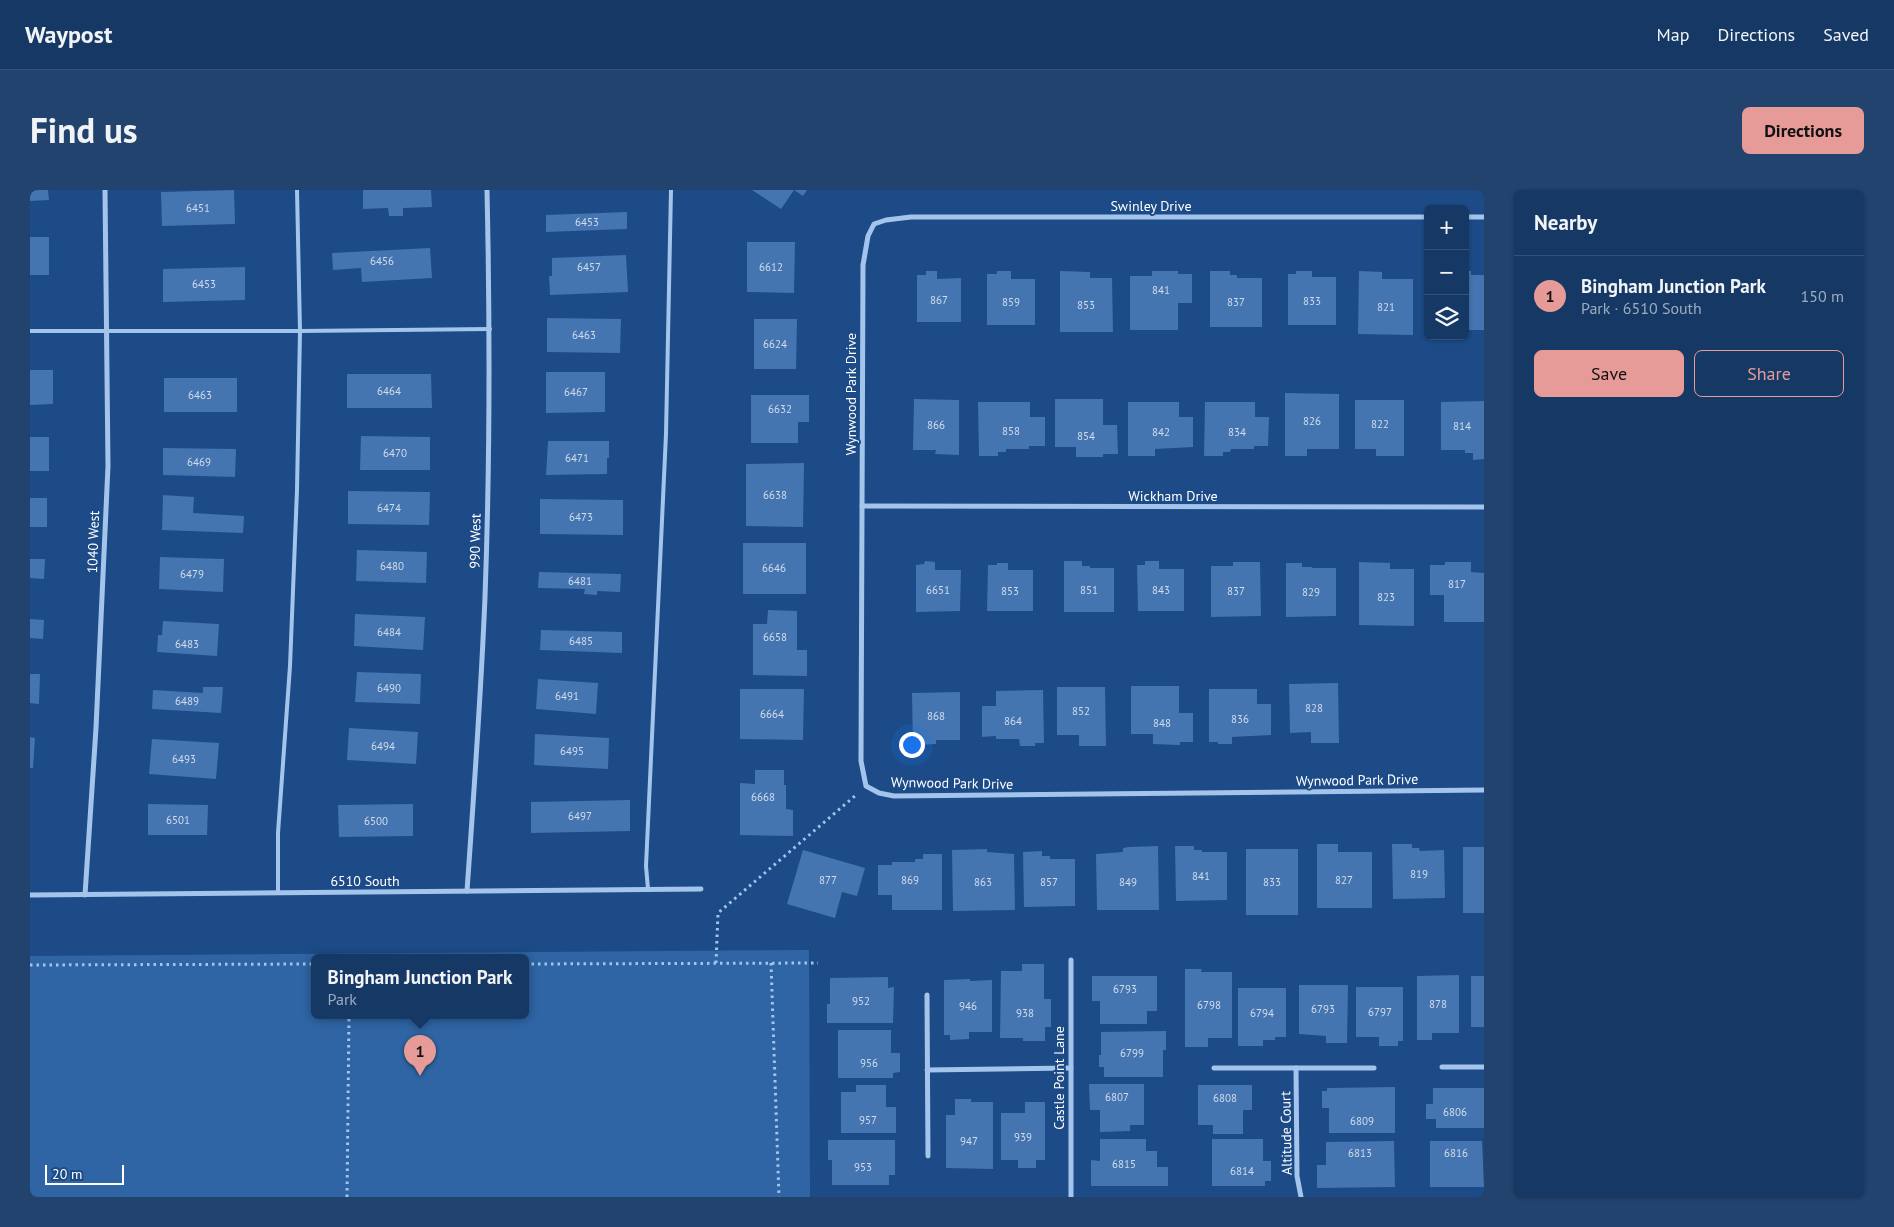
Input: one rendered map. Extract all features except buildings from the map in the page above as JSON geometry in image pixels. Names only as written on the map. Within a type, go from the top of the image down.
[{"type":"street","name":"1040 West","points":[[85,895],[108,466],[105,190]]},
{"type":"street","name":"990 West","points":[[467,891],[485,598],[490,329],[487,190]]},
{"type":"street","name":"Swinley Drive","points":[[874,224],[886,220],[911,217],[1424,217]]},
{"type":"street","points":[[1469,217],[1484,217]]},
{"type":"street","name":"Wynwood Park Drive","points":[[874,224],[868,236],[863,265],[860,748],[866,786],[879,793],[894,796],[1484,790]]},
{"type":"street","name":"Wickham Drive","points":[[862,506],[1484,507]]},
{"type":"street","name":"6510 South","points":[[30,895],[701,889]]},
{"type":"street","name":"Castle Point Lane","points":[[1070,960],[1071,1197]]},
{"type":"street","points":[[927,995],[928,1156]]},
{"type":"street","points":[[1442,1067],[1484,1067]]},
{"type":"street","points":[[927,1070],[1070,1068]]},
{"type":"street","points":[[1214,1068],[1374,1068]]},
{"type":"street","name":"Altitude Court","points":[[1296,1068],[1297,1176],[1301,1197]]},
{"type":"lane","points":[[278,892],[278,834],[290,666],[297,490],[300,331],[297,190]]},
{"type":"lane","points":[[648,890],[647,856],[666,434],[671,190]]},
{"type":"lane","points":[[30,331],[490,329]]},
{"type":"path","points":[[716,963],[718,913],[866,786]]},
{"type":"path","points":[[771,963],[778,1197]]},
{"type":"path","points":[[529,964],[818,963]]},
{"type":"path","points":[[30,965],[311,964]]},
{"type":"path","points":[[347,1197],[349,1019]]},
{"type":"shaded area","points":[[809,950],[810,1197],[30,1197],[30,956]]},
{"type":"place","name":"Bingham Junction Park","points":[[420,1076]]}]
